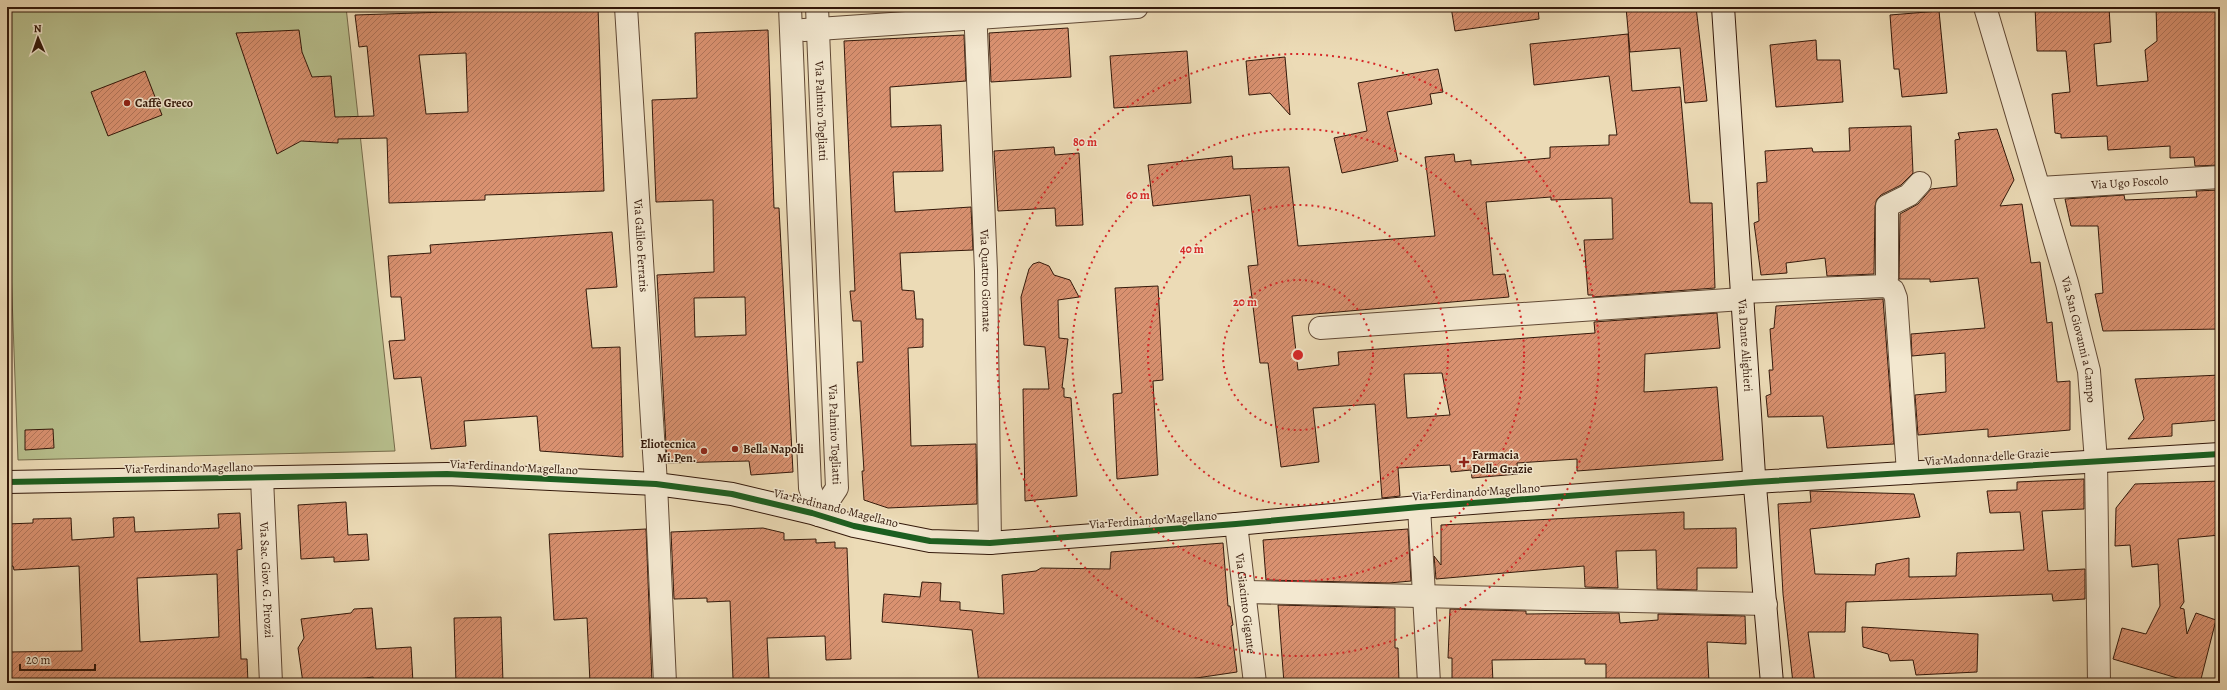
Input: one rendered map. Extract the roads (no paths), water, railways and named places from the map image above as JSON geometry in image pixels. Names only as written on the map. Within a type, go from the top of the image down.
[{"type":"street","name":"Via Galileo Ferraris","points":[[626,7],[656,484],[665,683]]},
{"type":"street","points":[[790,7],[810,488],[819,515]]},
{"type":"street","name":"Via Palmiro Togliatti","points":[[817,7],[837,488],[819,515]]},
{"type":"street","points":[[791,31],[976,13],[1137,7]]},
{"type":"street","name":"Via Dante Alighieri","points":[[1723,7],[1755,482],[1772,683]]},
{"type":"street","name":"Via San Giovanni a Campo","points":[[1986,7],[2040,188],[2067,284],[2089,371],[2096,461],[2106,681]]},
{"type":"street","name":"Via Quattro Giornate","points":[[976,13],[986,271],[990,543]]},
{"type":"street","name":"Via Ugo Foscolo","points":[[2040,188],[2220,177]]},
{"type":"street","points":[[1320,328],[1742,295],[1885,286],[1887,278],[1887,206],[1895,204],[1909,195],[1920,183]]},
{"type":"street","name":"Via Madonna delle Grazie","points":[[1885,286],[1893,290],[1896,298],[1908,473]]},
{"type":"street","name":"Via Madonna delle Grazie","points":[[1755,482],[2220,454]]},
{"type":"street","name":"Via Ferdinando Magellano","points":[[7,482],[447,474],[656,484],[732,494],[819,515],[854,526],[930,541],[990,543],[1236,524],[1419,507],[1755,482]]},
{"type":"street","name":"Via Sac. Giov. G. Pirozzi","points":[[262,478],[271,683]]},
{"type":"street","points":[[1419,507],[1429,683]]},
{"type":"street","name":"Via Giacinto Gigante","points":[[1236,524],[1255,683]]},
{"type":"street","points":[[1245,592],[1766,604]]},
{"type":"place","name":"Caffè Greco","points":[[127,103]]},
{"type":"place","name":"Bella Napoli","points":[[735,449]]},
{"type":"place","name":"Eliotecnica Mi.Pen.","points":[[704,451]]},
{"type":"place","name":"Farmacia Delle Grazie","points":[[1464,462]]}]
